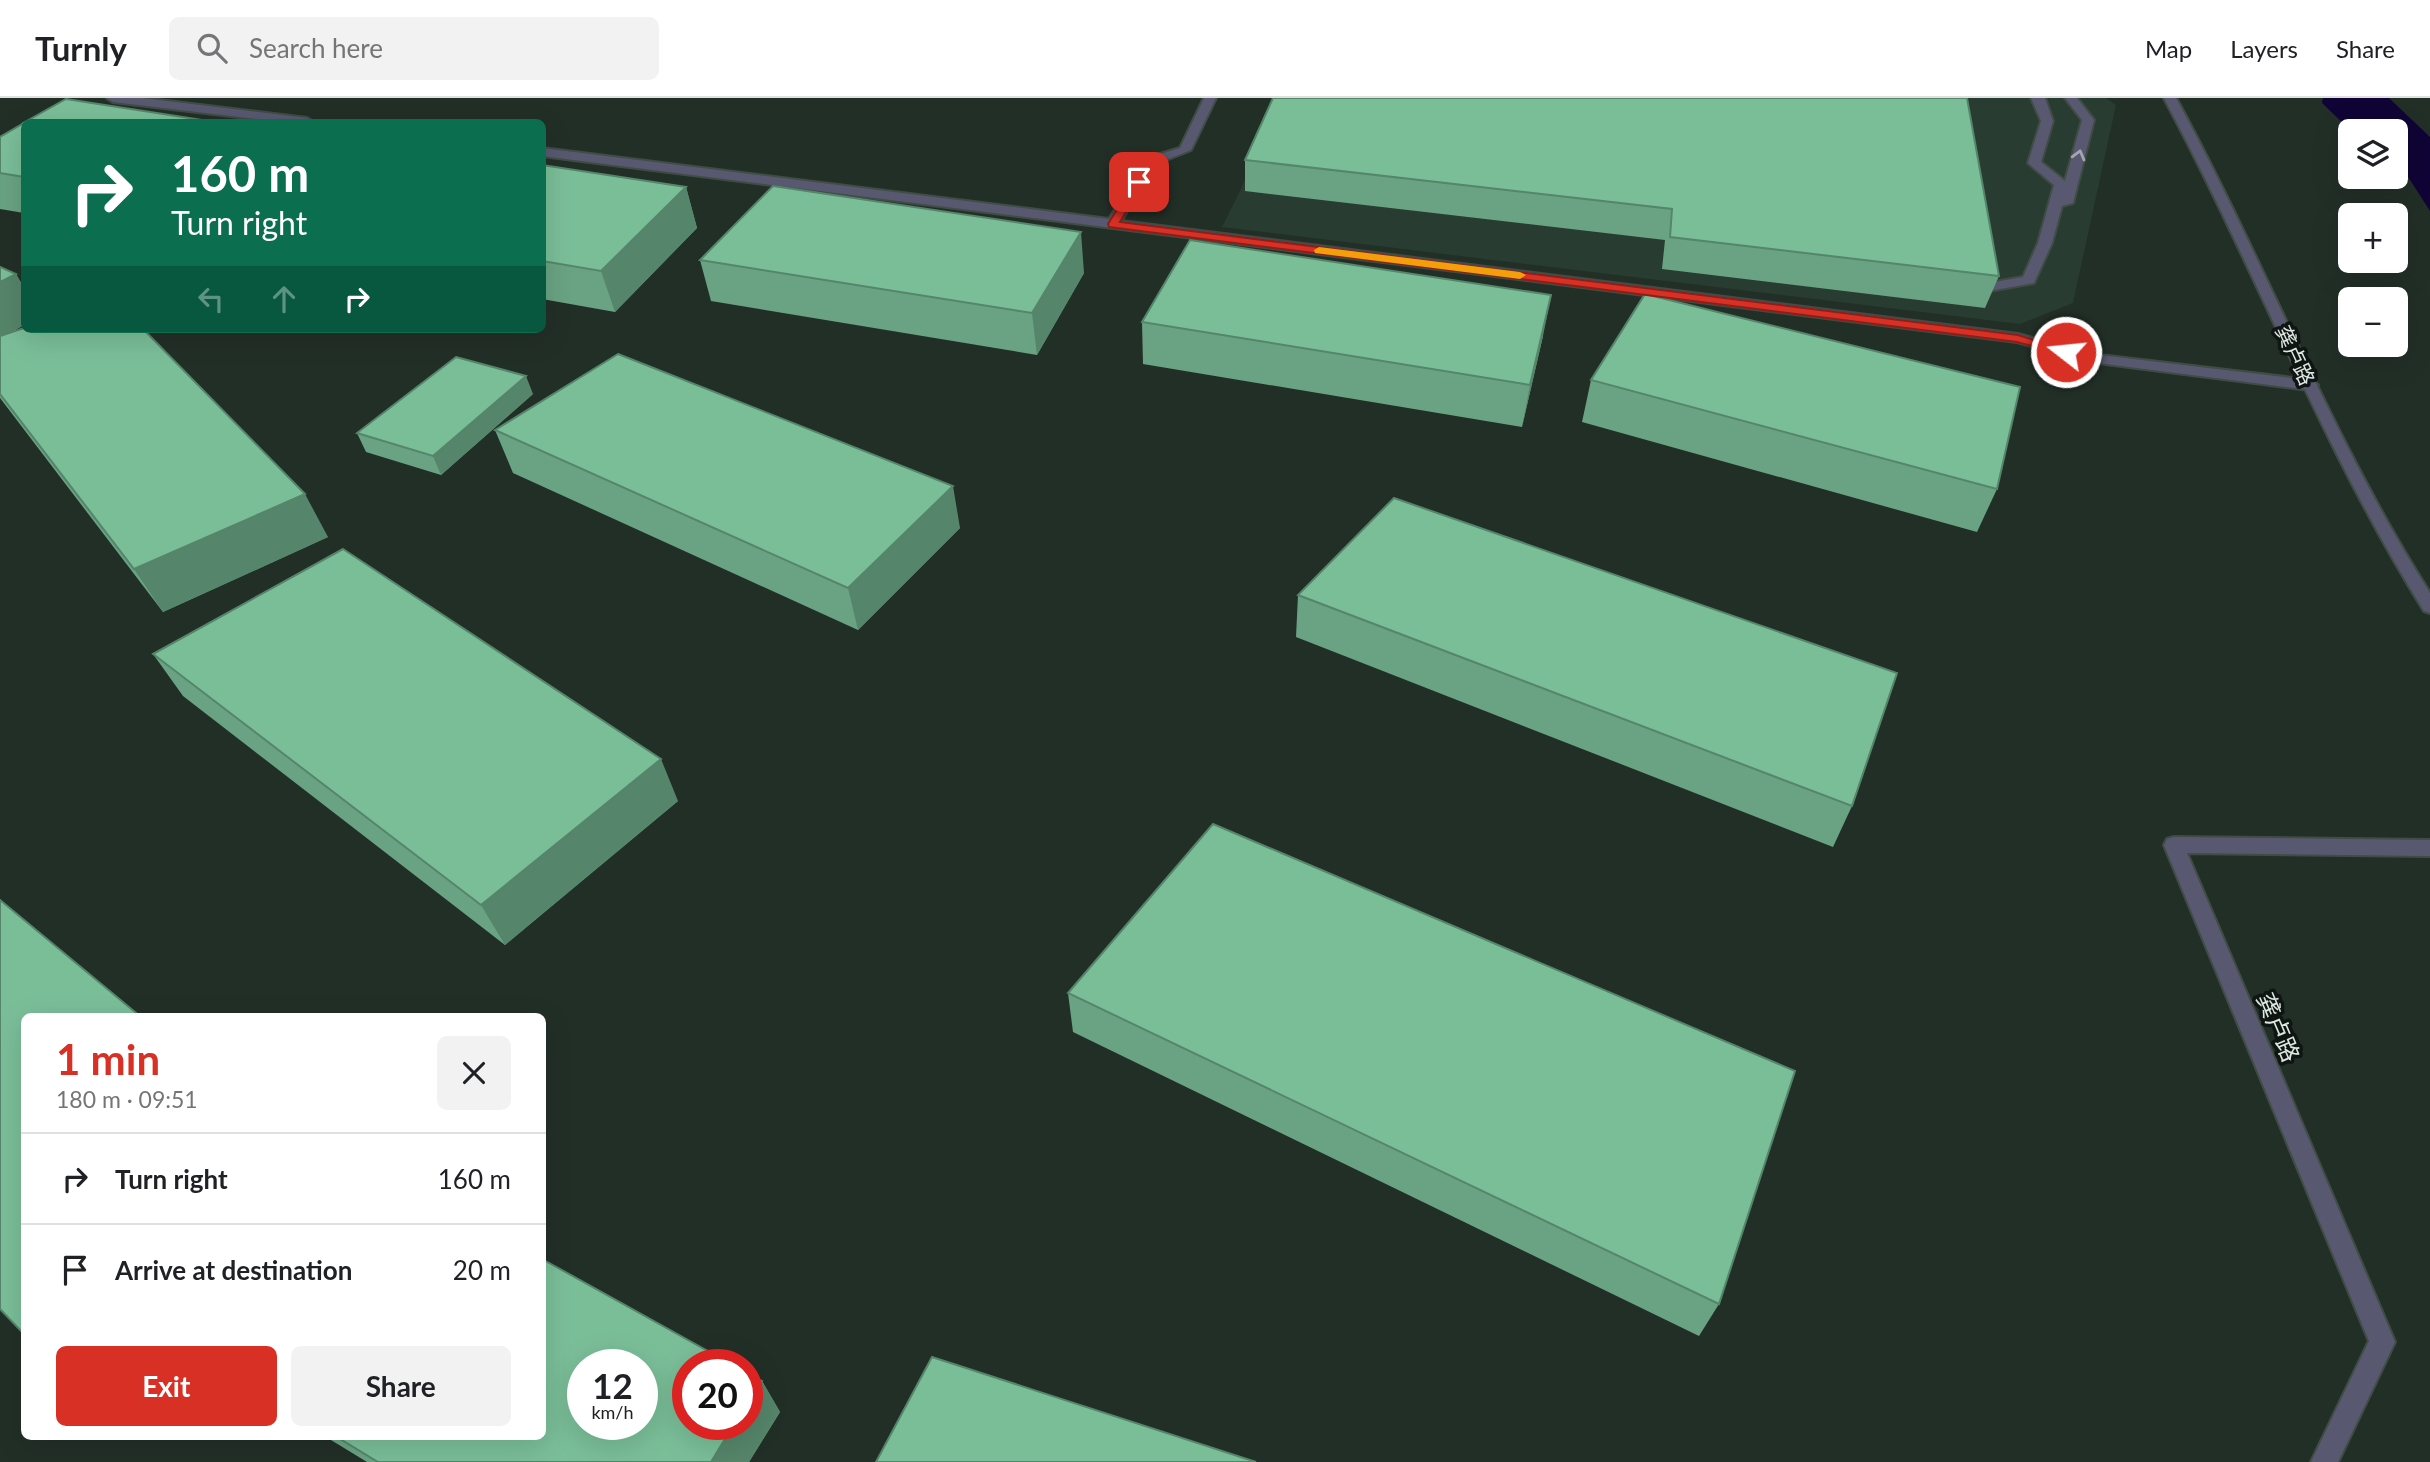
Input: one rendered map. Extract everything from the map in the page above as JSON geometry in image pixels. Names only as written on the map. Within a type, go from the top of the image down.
[{"type":"street","points":[[113,98],[283,119]]},
{"type":"street","points":[[1113,224],[1151,161],[1185,150],[1210,98]]},
{"type":"street","points":[[2037,98],[2041,101],[2047,121],[2034,163],[2061,184],[2045,243],[2029,280],[1989,287],[1955,285],[1994,293],[2040,284],[2052,257],[2088,120],[2071,98]]},
{"type":"street","name":"龚卢路","points":[[2170,98],[2208,169],[2362,495],[2399,562],[2430,607]]},
{"type":"street","points":[[546,153],[2018,338],[2090,358],[2310,385]]},
{"type":"street","name":"龚卢路","points":[[2324,1462],[2382,1342],[2174,845],[2430,848]]},
{"type":"shaded area","points":[[1278,98],[2106,98],[2116,105],[2073,303],[2020,324],[1222,227],[1240,191]]},
{"type":"shaded area","points":[[2323,98],[2389,98],[2430,137],[2430,211],[2408,177],[2408,119],[2339,119],[2322,103]]},
{"type":"building","points":[[1273,98],[1967,98],[1999,276],[1670,237],[1672,209],[1245,160]]},
{"type":"building","points":[[66,99],[196,119],[30,119]]},
{"type":"building","points":[[21,125],[21,176],[0,173],[0,137]]},
{"type":"building","points":[[546,166],[686,187],[601,271],[546,262]]},
{"type":"building","points":[[773,186],[1081,232],[1032,313],[700,260]]},
{"type":"building","points":[[1190,240],[1551,295],[1530,385],[1142,322]]},
{"type":"building","points":[[0,267],[16,274],[0,282]]},
{"type":"building","points":[[1645,294],[2020,387],[1997,489],[1591,380]]},
{"type":"building","points":[[21,329],[21,333],[147,333],[305,494],[134,569],[0,394],[0,336]]},
{"type":"building","points":[[618,354],[953,486],[848,588],[495,430]]},
{"type":"building","points":[[456,357],[526,376],[433,456],[357,433]]},
{"type":"building","points":[[1394,498],[1897,673],[1852,806],[1298,595]]},
{"type":"building","points":[[343,549],[661,759],[481,905],[153,654]]},
{"type":"building","points":[[1213,824],[1795,1071],[1719,1304],[1068,993]]},
{"type":"building","points":[[0,900],[136,1013],[21,1013],[21,1331],[0,1309]]},
{"type":"building","points":[[546,1261],[704,1349],[672,1349],[672,1440],[724,1440],[711,1462],[378,1462],[342,1440],[546,1440]]},
{"type":"building","points":[[932,1357],[1256,1462],[876,1462]]},
{"type":"slow traffic","points":[[1319,250],[1520,275]]},
{"type":"route","points":[[1139,182],[1113,224],[2018,338],[2066,352]]}]
